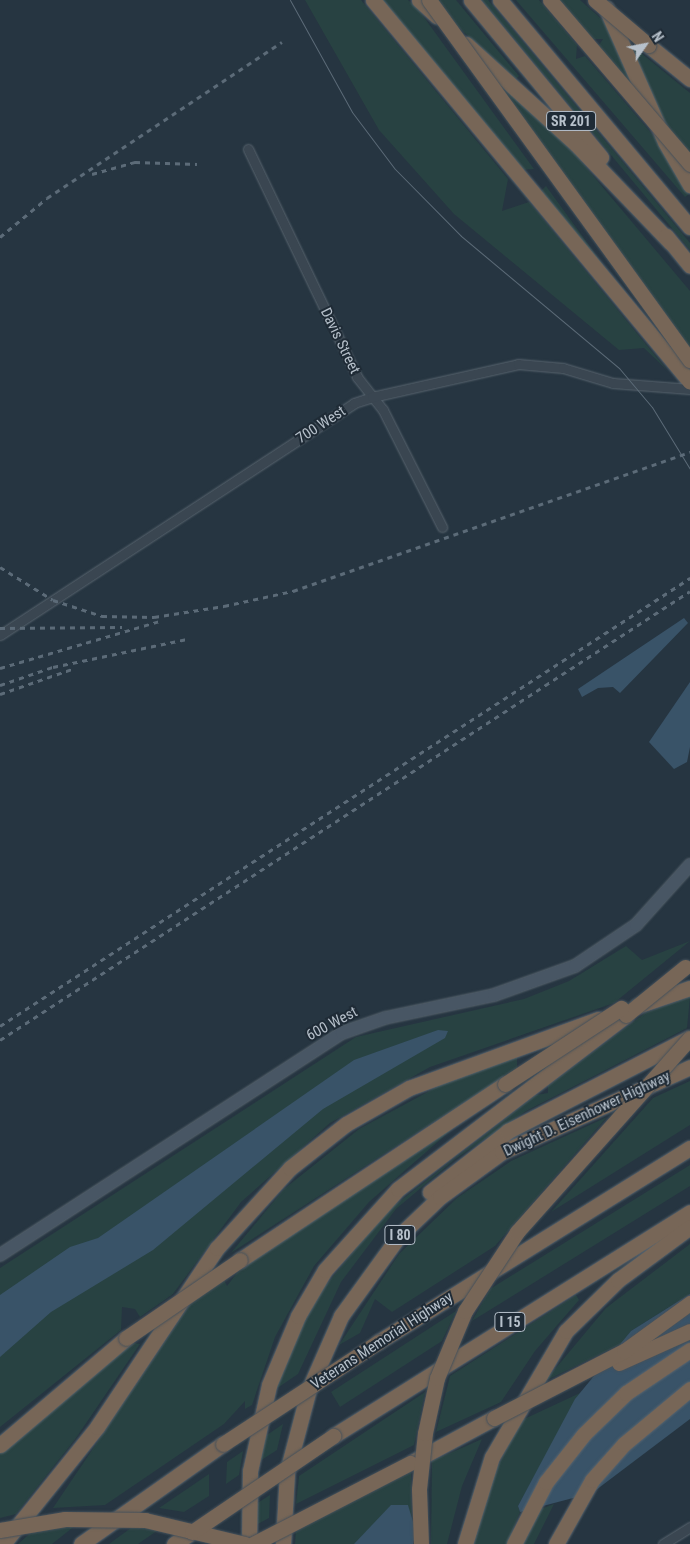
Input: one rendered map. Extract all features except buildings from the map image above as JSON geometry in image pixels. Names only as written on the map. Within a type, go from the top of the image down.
[{"type":"highway","points":[[373,0],[690,382]]},
{"type":"highway","points":[[420,0],[576,144],[672,243]]},
{"type":"highway","points":[[429,0],[690,361]]},
{"type":"highway","name":"SR 201","points":[[471,0],[690,266]]},
{"type":"highway","name":"SR 201","points":[[500,0],[690,227]]},
{"type":"highway","points":[[550,0],[690,164]]},
{"type":"highway","points":[[595,0],[690,79]]},
{"type":"highway","points":[[602,0],[665,142],[690,185]]},
{"type":"highway","points":[[0,1445],[126,1338],[505,1084],[688,965]]},
{"type":"highway","points":[[249,1544],[249,1486],[257,1433],[275,1367],[306,1300],[347,1242],[383,1202],[688,965]]},
{"type":"highway","points":[[3,1544],[102,1420],[228,1233],[311,1150],[378,1104],[443,1073],[690,988]]},
{"type":"highway","points":[[399,1236],[423,1198],[482,1149],[690,1037]]},
{"type":"highway","points":[[421,1544],[419,1489],[424,1433],[437,1378],[465,1311],[517,1232],[690,1037]]},
{"type":"highway","name":"Dwight D. Eisenhower Highway","points":[[283,1544],[287,1472],[309,1389],[341,1316],[399,1236],[440,1197],[502,1152],[690,1067]]},
{"type":"highway","name":"Veterans Memorial Highway","points":[[80,1544],[223,1444],[378,1342],[690,1148]]},
{"type":"highway","name":"I 15","points":[[174,1544],[333,1436],[690,1212]]},
{"type":"highway","points":[[465,1544],[492,1458],[566,1331],[618,1280],[690,1227]]},
{"type":"highway","points":[[253,1544],[624,1351],[690,1303]]},
{"type":"highway","points":[[494,1418],[690,1331]]},
{"type":"highway","points":[[514,1544],[546,1482],[584,1434],[626,1394],[690,1350]]},
{"type":"highway","points":[[556,1544],[592,1480],[624,1444],[690,1389]]},
{"type":"highway","points":[[0,1530],[65,1518],[145,1520],[245,1544]]},
{"type":"street","name":"Davis Street","points":[[248,149],[357,377],[372,397],[442,527]]},
{"type":"street","name":"700 West","points":[[0,635],[354,403],[372,397],[518,364],[563,368],[613,383],[690,389]]},
{"type":"street","name":"600 West","points":[[0,1255],[342,1033],[385,1018],[494,995],[575,966],[636,925],[690,865]]},
{"type":"street","points":[[664,1544],[690,1527]]},
{"type":"green space","points":[[305,0],[361,0],[508,179],[502,211],[529,202],[667,370],[644,348],[619,350],[454,214],[379,130]]},
{"type":"green space","points":[[379,0],[408,0],[418,9],[534,169],[519,170]]},
{"type":"green space","points":[[435,0],[456,0],[519,76],[516,79],[448,18]]},
{"type":"green space","points":[[482,0],[488,0],[690,243],[690,250]]},
{"type":"green space","points":[[516,0],[539,0],[577,45],[576,59],[585,56],[658,141],[689,194],[685,197]]},
{"type":"green space","points":[[557,0],[580,0],[607,24],[639,97],[597,48],[603,39],[590,39]]},
{"type":"green space","points":[[630,44],[690,93],[690,157],[667,130]]},
{"type":"green space","points":[[486,70],[574,153],[690,291],[690,351]]},
{"type":"green space","points":[[546,186],[636,310],[539,193]]},
{"type":"green space","points":[[690,941],[614,1003],[430,1067],[330,1123],[241,1202],[173,1294],[140,1317],[135,1309],[122,1307],[121,1330],[0,1427],[0,1268],[356,1037],[524,999],[569,981],[626,946],[642,960]]},
{"type":"green space","points":[[690,997],[687,1028],[526,1111],[454,1160],[396,1209],[341,1282],[298,1374],[276,1389],[297,1335],[322,1290],[386,1212],[536,1095],[548,1093],[548,1086],[645,1013]]},
{"type":"green space","points":[[517,1056],[517,1068],[231,1253],[284,1189],[359,1129],[459,1075]]},
{"type":"green space","points":[[690,1081],[690,1125],[551,1212],[653,1098]]},
{"type":"green space","points":[[607,1117],[495,1246],[392,1312],[375,1299],[360,1333],[339,1345],[399,1254],[457,1198],[511,1161]]},
{"type":"green space","points":[[457,1125],[369,1202],[314,1266],[275,1337],[252,1405],[245,1409],[245,1401],[224,1424],[105,1505],[53,1508],[195,1297],[223,1278],[227,1286],[243,1265]]},
{"type":"green space","points":[[690,1165],[690,1186],[472,1321],[490,1289]]},
{"type":"green space","points":[[690,1244],[690,1294],[631,1331],[621,1344],[545,1381],[606,1308]]},
{"type":"green space","points":[[576,1295],[579,1300],[535,1351],[501,1402],[436,1432],[450,1376]]},
{"type":"green space","points":[[456,1311],[442,1341],[340,1407],[331,1392]]},
{"type":"green space","points":[[129,1342],[140,1344],[76,1438],[16,1514],[0,1518],[0,1446]]},
{"type":"green space","points":[[425,1392],[414,1445],[296,1504],[299,1476]]},
{"type":"green space","points":[[580,1393],[518,1506],[520,1512],[507,1544],[474,1544],[495,1472],[520,1421]]},
{"type":"green space","points":[[283,1424],[277,1450],[260,1461],[264,1437]]},
{"type":"green space","points":[[482,1439],[462,1486],[447,1544],[431,1544],[432,1461]]},
{"type":"green space","points":[[243,1451],[239,1475],[226,1484],[227,1462]]},
{"type":"green space","points":[[411,1471],[412,1544],[295,1544],[296,1526]]},
{"type":"green space","points":[[209,1474],[209,1496],[184,1512],[159,1508]]},
{"type":"green space","points":[[270,1495],[269,1518],[256,1525],[256,1504]]},
{"type":"green space","points":[[554,1504],[534,1544],[522,1544],[538,1510]]},
{"type":"green space","points":[[76,1525],[52,1544],[18,1544],[34,1530]]},
{"type":"green space","points":[[135,1525],[161,1528],[138,1544],[109,1544]]},
{"type":"water","points":[[684,618],[688,623],[620,693],[613,687],[598,688],[582,697],[578,689]]},
{"type":"water","points":[[690,682],[690,747],[687,762],[674,769],[649,742]]},
{"type":"water","points":[[438,1030],[448,1031],[445,1038],[323,1109],[153,1250],[51,1312],[0,1357],[0,1295],[70,1247],[98,1238],[354,1060]]},
{"type":"water","points":[[690,1294],[690,1419],[592,1493],[520,1512],[518,1506],[575,1399],[631,1331]]},
{"type":"water","points":[[391,1505],[408,1505],[416,1532],[413,1544],[354,1544]]},
{"type":"tram line","points":[[290,0],[352,112],[395,169],[461,236],[619,368],[652,407],[690,469]]},
{"type":"railway","points":[[0,237],[47,198],[282,42]]},
{"type":"railway","points":[[92,174],[135,162],[197,164]]},
{"type":"railway","points":[[0,567],[53,600],[102,616],[154,617],[224,606],[293,591],[690,452]]},
{"type":"railway","points":[[0,1026],[690,578]]},
{"type":"railway","points":[[0,1040],[690,591]]},
{"type":"railway","points":[[0,668],[160,621]]},
{"type":"railway","points":[[0,628],[122,627]]},
{"type":"railway","points":[[0,685],[53,667],[187,639]]},
{"type":"railway","points":[[0,694],[75,668]]}]
